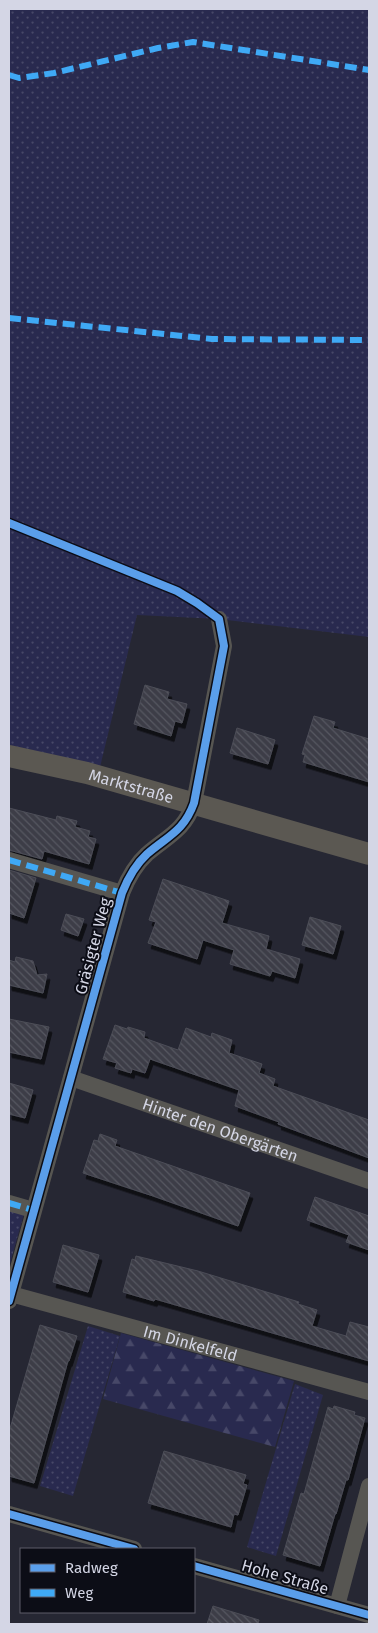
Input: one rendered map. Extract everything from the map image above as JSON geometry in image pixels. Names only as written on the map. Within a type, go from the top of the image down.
[{"type":"street","name":"Gräsigter Weg","points":[[10,1298],[122,893],[134,869],[147,854],[179,829],[189,816],[194,803],[224,646],[219,619]]},
{"type":"street","name":"Marktstraße","points":[[9,756],[87,773],[369,854]]},
{"type":"street","points":[[9,860],[122,893]]},
{"type":"street","name":"Hinter den Obergärten","points":[[71,1078],[369,1181]]},
{"type":"street","points":[[9,1203],[33,1210]]},
{"type":"street","name":"Im Dinkelfeld","points":[[10,1298],[369,1392]]},
{"type":"street","points":[[337,1606],[369,1486]]},
{"type":"street","points":[[9,1514],[130,1548]]},
{"type":"street","name":"Hohe Straße","points":[[195,1566],[369,1615]]},
{"type":"green space","points":[[9,9],[369,9],[369,637],[219,619],[137,615],[100,767],[9,747]]},
{"type":"green space","points":[[9,1205],[25,1210],[9,1267]]},
{"type":"green space","points":[[88,1326],[120,1336],[73,1496],[40,1486]]},
{"type":"green space","points":[[121,1333],[294,1381],[275,1447],[103,1399]]},
{"type":"green space","points":[[295,1384],[323,1395],[276,1556],[247,1547]]},
{"type":"building","points":[[145,685],[169,692],[167,699],[187,704],[182,723],[175,721],[171,736],[134,724]]},
{"type":"building","points":[[314,716],[335,722],[333,728],[369,739],[369,782],[303,762],[305,755],[302,754]]},
{"type":"building","points":[[237,728],[275,740],[268,764],[230,753]]},
{"type":"building","points":[[9,808],[56,820],[57,816],[77,821],[75,827],[90,831],[88,837],[96,839],[89,864],[44,851],[42,859],[9,850]]},
{"type":"building","points":[[9,870],[36,878],[24,918],[9,913]]},
{"type":"building","points":[[163,879],[229,901],[222,923],[269,936],[266,949],[300,959],[295,978],[272,971],[270,976],[230,964],[234,950],[203,940],[197,959],[148,943],[156,922],[149,920]]},
{"type":"building","points":[[66,914],[84,919],[78,936],[61,930]]},
{"type":"building","points":[[310,917],[341,926],[333,954],[302,945]]},
{"type":"building","points":[[16,957],[33,961],[37,975],[47,974],[43,993],[9,985],[9,960],[15,962]]},
{"type":"building","points":[[9,1019],[49,1027],[41,1059],[9,1052]]},
{"type":"building","points":[[115,1025],[145,1032],[144,1038],[178,1050],[186,1028],[211,1037],[212,1033],[232,1040],[229,1053],[262,1064],[259,1073],[275,1079],[273,1086],[369,1120],[369,1158],[235,1106],[239,1090],[150,1059],[145,1073],[132,1069],[131,1073],[115,1068],[117,1063],[103,1059]]},
{"type":"building","points":[[9,1083],[33,1090],[25,1118],[9,1114]]},
{"type":"building","points":[[100,1134],[117,1140],[115,1146],[250,1193],[238,1226],[83,1173],[94,1140],[98,1141]]},
{"type":"building","points":[[315,1197],[369,1216],[369,1250],[346,1242],[349,1235],[307,1220]]},
{"type":"building","points":[[63,1245],[99,1255],[88,1292],[53,1282]]},
{"type":"building","points":[[136,1256],[198,1271],[299,1302],[298,1304],[317,1310],[312,1326],[346,1336],[350,1322],[369,1327],[369,1361],[155,1299],[154,1301],[123,1292],[132,1259],[135,1260]]},
{"type":"building","points":[[40,1325],[77,1336],[68,1361],[34,1483],[9,1476],[9,1432]]},
{"type":"building","points":[[334,1406],[355,1412],[354,1415],[365,1418],[348,1480],[346,1480],[320,1566],[283,1555],[301,1493],[304,1494],[328,1407],[333,1409]]},
{"type":"building","points":[[164,1451],[246,1475],[243,1484],[247,1485],[238,1515],[234,1514],[231,1527],[148,1503]]},
{"type":"building","points":[[213,1606],[259,1620],[258,1624],[207,1624]]},
{"type":"marked path","points":[[9,75],[19,78],[54,73],[158,48],[193,42],[369,70]]},
{"type":"marked path","points":[[9,318],[212,339],[369,340]]},
{"type":"marked path","points":[[9,860],[122,893]]},
{"type":"marked path","points":[[9,1203],[33,1210]]},
{"type":"cycle path","points":[[9,523],[177,591],[219,619],[224,646],[194,803],[180,827],[139,863],[129,877],[122,893],[9,1301]]},
{"type":"cycle path","points":[[9,1514],[130,1548]]},
{"type":"cycle path","points":[[195,1566],[369,1615]]}]
